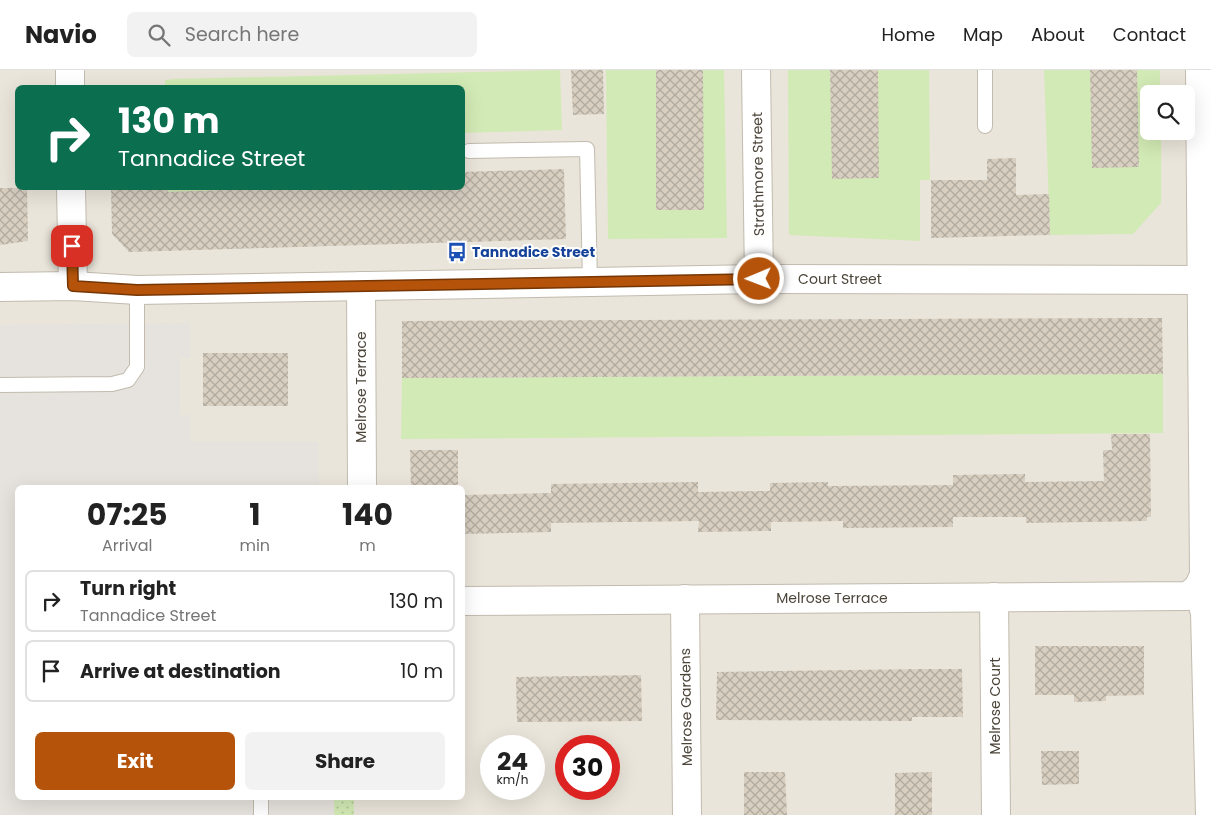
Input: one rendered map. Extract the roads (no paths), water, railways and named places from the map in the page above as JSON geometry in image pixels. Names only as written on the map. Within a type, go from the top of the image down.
[{"type":"street","points":[[70,70],[70,85]]},
{"type":"street","name":"Strathmore Street","points":[[756,70],[759,279]]},
{"type":"street","points":[[1200,70],[1206,280],[1204,575],[1198,588],[1205,613],[1210,745],[1210,815]]},
{"type":"street","points":[[71,190],[73,286]]},
{"type":"street","name":"Court Street","points":[[0,287],[73,286],[137,290],[759,279],[1206,280]]},
{"type":"street","name":"Melrose Terrace","points":[[361,286],[362,485]]},
{"type":"street","name":"Melrose Terrace","points":[[465,601],[1188,596],[1198,588]]},
{"type":"street","name":"Melrose Court","points":[[994,597],[996,815]]},
{"type":"street","name":"Melrose Gardens","points":[[685,600],[687,815]]},
{"type":"lane","points":[[985,70],[985,126]]},
{"type":"lane","points":[[469,151],[587,149],[590,282]]},
{"type":"lane","points":[[0,385],[112,384],[128,380],[137,366],[137,290]]},
{"type":"lane","points":[[261,800],[261,815]]},
{"type":"place","name":"Tannadice Street","points":[[457,252]]}]
